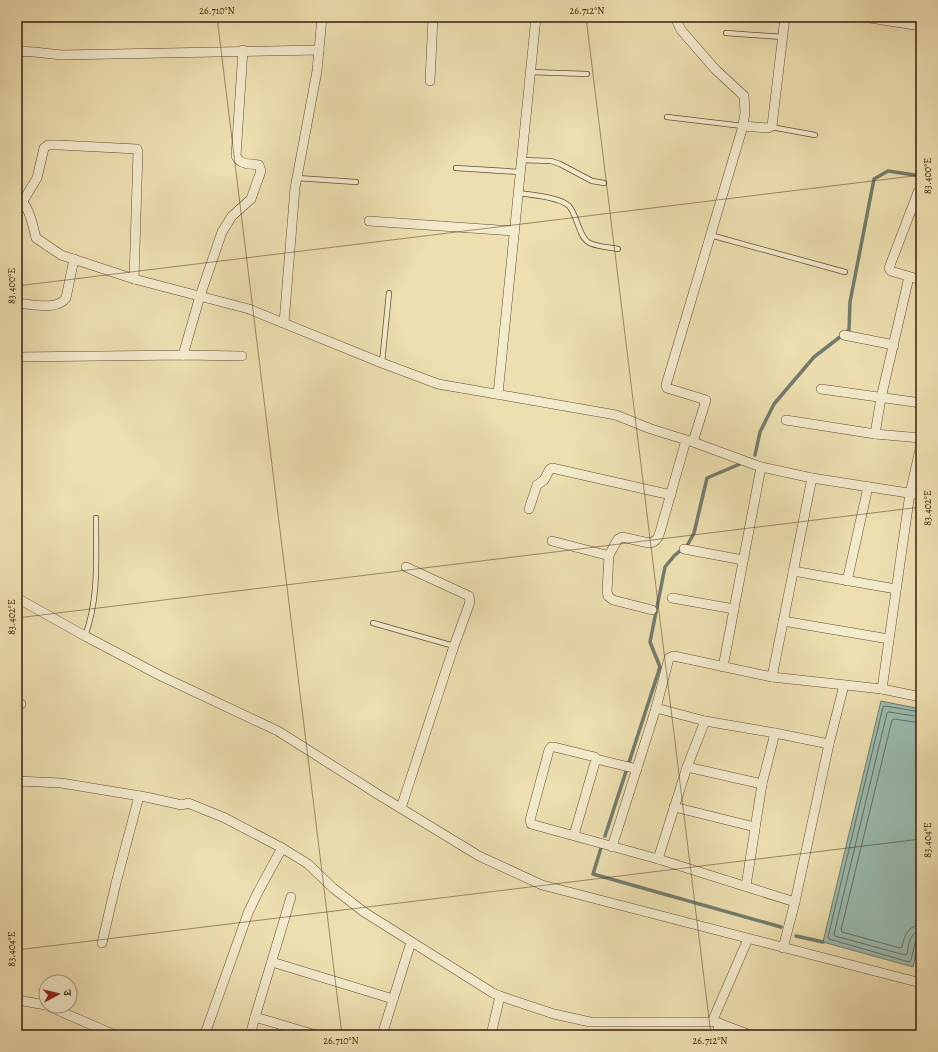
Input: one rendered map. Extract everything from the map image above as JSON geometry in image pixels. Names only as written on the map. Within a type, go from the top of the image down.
[{"type":"street","points":[[284,324],[295,188],[318,72],[322,17]]},
{"type":"street","points":[[430,81],[433,17]]},
{"type":"street","points":[[498,394],[536,17]]},
{"type":"street","points":[[652,610],[613,600],[608,596],[607,590],[610,555],[618,539],[622,537],[649,543],[654,542],[657,539],[689,441],[706,400],[667,388],[666,385],[743,126],[745,112],[744,96],[715,69],[681,30],[675,17]]},
{"type":"street","points":[[743,126],[771,128],[785,17]]},
{"type":"street","points":[[864,17],[921,26]]},
{"type":"street","points":[[17,51],[62,55],[243,50],[319,50]]},
{"type":"street","points":[[183,355],[200,296],[222,232],[232,216],[251,199],[261,171],[259,165],[241,162],[236,159],[243,50]]},
{"type":"street","points":[[134,279],[137,149],[59,145],[44,148],[37,178],[20,198],[30,214],[36,238],[61,255],[134,279],[249,310],[438,384],[616,415],[651,429],[761,466],[812,478],[921,496]]},
{"type":"street","points":[[921,190],[918,192],[889,268],[891,271],[921,280]]},
{"type":"street","points":[[369,221],[514,231]]},
{"type":"street","points":[[17,303],[58,306],[63,303],[66,298],[74,260]]},
{"type":"street","points":[[875,434],[881,398],[909,277]]},
{"type":"street","points":[[844,335],[894,344]]},
{"type":"street","points":[[17,357],[183,355],[242,356]]},
{"type":"street","points":[[821,389],[921,403]]},
{"type":"street","points":[[786,420],[875,434],[921,438]]},
{"type":"street","points":[[882,689],[910,493],[921,444]]},
{"type":"street","points":[[723,667],[761,466]]},
{"type":"street","points":[[529,509],[537,485],[544,480],[552,468],[671,494]]},
{"type":"street","points":[[772,677],[812,478]]},
{"type":"street","points":[[846,581],[868,487]]},
{"type":"street","points":[[552,540],[606,556],[610,555]]},
{"type":"street","points":[[684,549],[743,560]]},
{"type":"street","points":[[401,808],[470,602],[469,596],[406,567]]},
{"type":"street","points":[[793,571],[896,590]]},
{"type":"street","points":[[17,598],[84,636],[162,676],[278,731],[478,856],[542,885],[921,983]]},
{"type":"street","points":[[672,598],[734,609]]},
{"type":"street","points":[[783,621],[889,639]]},
{"type":"street","points":[[612,847],[630,768],[656,708],[669,658],[671,657],[674,656],[772,677],[882,689],[921,698]]},
{"type":"street","points":[[783,948],[795,902],[828,744],[844,685]]},
{"type":"street","points":[[656,708],[705,721],[828,744]]},
{"type":"street","points":[[658,859],[687,767],[705,721]]},
{"type":"street","points":[[746,886],[762,784],[775,733]]},
{"type":"street","points":[[630,768],[596,759],[595,757],[554,747],[550,750],[530,820],[531,824],[658,859],[795,902]]},
{"type":"street","points":[[574,835],[596,759]]},
{"type":"street","points":[[687,767],[762,784]]},
{"type":"street","points":[[17,781],[61,784],[138,796],[182,805],[188,803],[225,818],[282,848],[308,864],[333,888],[364,912],[492,993],[500,996],[554,1014],[590,1022],[716,1022],[750,1035]]},
{"type":"street","points":[[102,943],[138,796]]},
{"type":"street","points":[[674,807],[755,827]]},
{"type":"street","points":[[206,1031],[248,913],[282,848]]},
{"type":"street","points":[[250,1035],[291,897]]},
{"type":"street","points":[[717,1035],[716,1022],[748,939]]},
{"type":"street","points":[[382,1035],[411,942]]},
{"type":"street","points":[[272,962],[393,999]]},
{"type":"street","points":[[491,1035],[500,996]]},
{"type":"street","points":[[17,1000],[38,1004]]},
{"type":"street","points":[[66,1014],[115,1035]]},
{"type":"street","points":[[255,1017],[291,1032],[316,1035]]},
{"type":"lane","points":[[726,33],[782,37]]},
{"type":"lane","points":[[530,72],[587,74]]},
{"type":"lane","points":[[667,117],[743,126]]},
{"type":"lane","points":[[771,128],[815,135]]},
{"type":"lane","points":[[521,160],[551,161],[560,164],[592,181],[604,183]]},
{"type":"lane","points":[[456,168],[520,172]]},
{"type":"lane","points":[[297,178],[356,182]]},
{"type":"lane","points":[[518,193],[561,202],[569,206],[585,240],[589,243],[618,249]]},
{"type":"lane","points":[[710,234],[845,272]]},
{"type":"lane","points":[[382,363],[389,293]]},
{"type":"lane","points":[[84,636],[91,620],[94,603],[96,573],[96,518]]},
{"type":"lane","points":[[373,623],[454,646]]},
{"type":"water","points":[[881,701],[921,709],[921,932],[913,967],[823,942]]},
{"type":"waterway","points":[[755,455],[760,432],[774,404],[814,357],[849,330],[850,302],[874,179],[888,171],[921,176]]},
{"type":"waterway","points":[[605,836],[660,667],[650,642],[665,567],[674,556],[688,544],[694,533],[707,478],[740,464]]},
{"type":"waterway","points":[[601,848],[593,874],[781,927]]},
{"type":"waterway","points":[[796,936],[823,942]]}]
